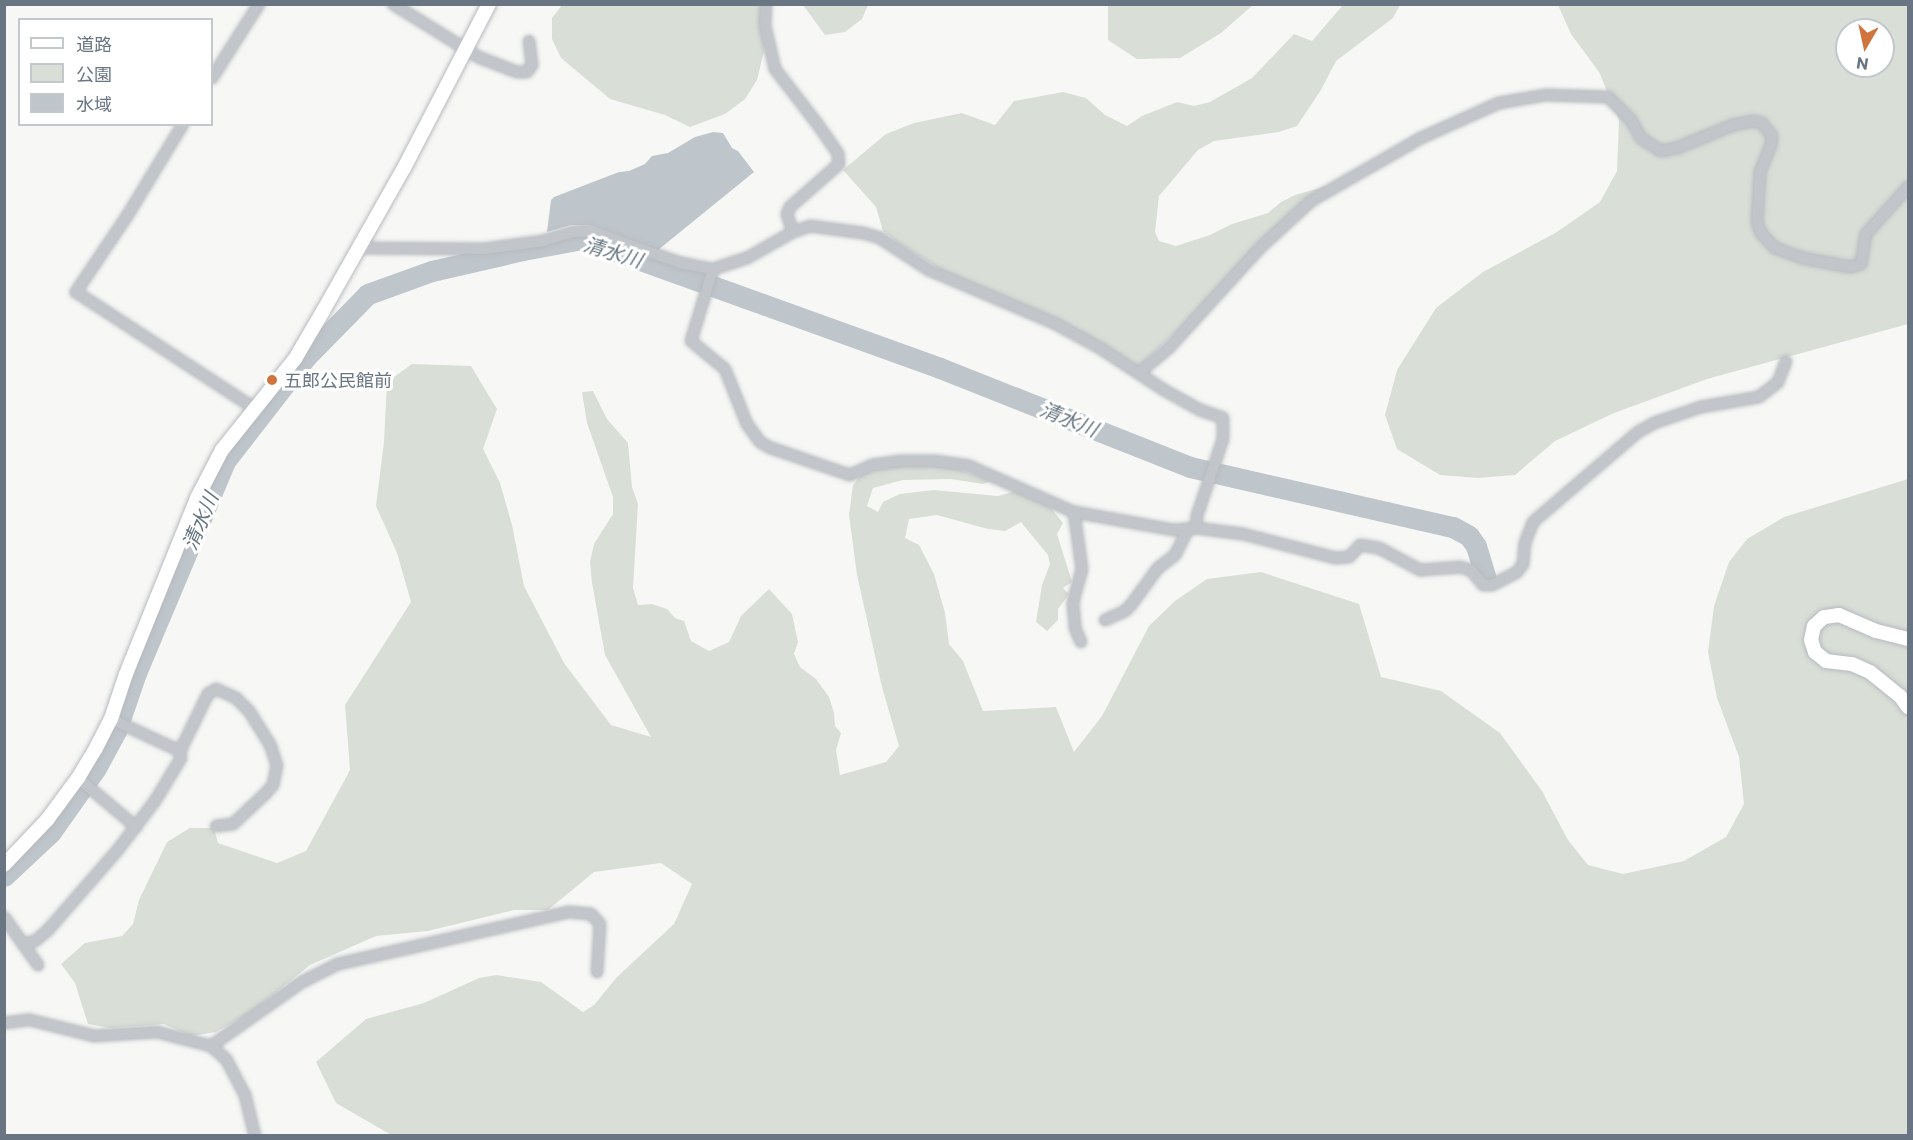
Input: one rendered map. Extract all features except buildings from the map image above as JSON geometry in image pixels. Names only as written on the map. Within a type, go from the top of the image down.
[{"type":"street","points":[[213,76],[259,4]]},
{"type":"street","points":[[393,4],[464,49],[517,72],[527,72],[532,65],[529,41]]},
{"type":"street","points":[[4,866],[47,820],[78,778],[111,719],[126,674],[197,498],[222,450],[295,358],[404,168],[489,4]]},
{"type":"street","points":[[766,4],[765,26],[775,69],[838,154],[839,164],[790,207],[787,214],[793,232]]},
{"type":"street","points":[[1139,373],[1169,348],[1261,247],[1311,201],[1421,138],[1499,103],[1546,95],[1608,97],[1630,120],[1641,138],[1661,151],[1677,148],[1733,125],[1753,121],[1762,123],[1772,136],[1771,145],[1760,172],[1757,222],[1761,233],[1774,248],[1812,260],[1851,267],[1861,264],[1866,234],[1908,187]]},
{"type":"street","points":[[182,126],[127,216],[76,292],[254,408]]},
{"type":"street","points":[[357,248],[484,249],[543,241],[573,232],[588,231],[681,263],[713,269],[747,258],[793,232],[810,226],[863,233],[880,238],[929,270],[1054,323],[1200,410],[1223,418],[1223,439],[1192,529],[1175,555],[1158,568],[1131,606],[1104,620]]},
{"type":"street","points":[[713,269],[691,341],[725,369],[747,424],[760,442],[816,465],[850,475],[872,465],[901,461],[935,461],[969,466],[1074,512],[1174,530],[1192,529],[1243,534],[1335,558],[1349,557],[1360,545],[1379,549],[1420,570],[1459,567],[1471,570],[1483,585],[1492,585],[1508,578],[1523,564],[1525,543],[1533,522],[1638,432],[1654,423],[1701,407],[1758,398],[1778,382],[1786,361]]},
{"type":"street","points":[[1074,512],[1082,569],[1073,603],[1080,642]]},
{"type":"street","points":[[1908,639],[1876,631],[1839,615],[1824,617],[1814,626],[1811,640],[1815,652],[1826,661],[1852,664],[1870,672],[1900,696],[1908,707]]},
{"type":"street","points":[[23,944],[35,941],[48,930],[136,827],[181,758],[180,751],[208,694],[216,689],[236,698],[249,711],[270,744],[277,765],[273,785],[233,824],[216,826]]},
{"type":"street","points":[[111,719],[180,751]]},
{"type":"street","points":[[78,778],[136,827]]},
{"type":"street","points":[[211,1046],[302,982],[338,964],[569,912],[591,914],[600,924],[597,972]]},
{"type":"street","points":[[4,917],[38,965]]},
{"type":"street","points":[[4,1023],[30,1020],[94,1035],[157,1032],[211,1046],[226,1059],[244,1095],[255,1136]]},
{"type":"green space","points":[[1108,4],[1253,5],[1221,33],[1180,58],[1137,59],[1108,40]]},
{"type":"green space","points":[[562,5],[762,5],[764,51],[757,80],[745,99],[725,114],[690,127],[665,115],[610,99],[561,58],[552,39],[552,18]]},
{"type":"green space","points":[[803,5],[868,5],[862,19],[845,32],[825,35]]},
{"type":"green space","points":[[1343,5],[1400,5],[1393,18],[1336,61],[1321,90],[1297,126],[1279,132],[1214,141],[1198,150],[1159,196],[1155,232],[1159,241],[1176,246],[1210,235],[1232,224],[1268,213],[1281,202],[1295,195],[1327,186],[1308,198],[1197,313],[1137,368],[945,272],[900,244],[883,231],[876,207],[843,170],[886,134],[914,123],[962,113],[995,125],[1014,101],[1063,92],[1086,98],[1105,115],[1127,126],[1142,116],[1177,102],[1194,106],[1210,102],[1252,78],[1294,34],[1312,41]]},
{"type":"green space","points":[[1558,5],[1908,5],[1908,324],[1707,379],[1614,413],[1555,441],[1515,475],[1477,478],[1440,475],[1397,449],[1385,415],[1397,370],[1436,308],[1483,272],[1557,232],[1600,202],[1617,171],[1619,120],[1599,72],[1571,34]]},
{"type":"green space","points":[[412,364],[471,366],[497,409],[483,449],[500,483],[512,525],[524,586],[564,663],[611,725],[651,737],[605,655],[592,583],[590,562],[594,544],[613,514],[613,497],[587,423],[582,392],[593,391],[607,419],[628,443],[632,487],[638,504],[633,588],[638,605],[652,604],[667,609],[675,618],[684,621],[691,641],[709,651],[729,642],[741,616],[769,589],[792,614],[798,642],[794,654],[800,667],[816,679],[829,697],[835,726],[841,733],[836,750],[840,775],[886,762],[899,746],[882,687],[857,575],[849,515],[853,485],[861,475],[880,468],[917,464],[954,468],[992,481],[983,484],[951,479],[903,480],[873,488],[867,506],[878,512],[883,502],[900,494],[933,490],[998,496],[1016,491],[1050,507],[1063,523],[1057,534],[1072,582],[1063,588],[1069,594],[1058,609],[1058,620],[1047,631],[1036,622],[1042,585],[1050,564],[1048,555],[1021,522],[1005,531],[988,529],[937,515],[909,519],[905,538],[919,545],[934,574],[945,613],[949,644],[963,661],[983,711],[1056,707],[1074,752],[1102,716],[1149,626],[1175,601],[1207,579],[1261,572],[1359,604],[1381,677],[1441,691],[1500,733],[1542,791],[1568,840],[1588,865],[1623,874],[1684,861],[1726,837],[1744,804],[1739,757],[1717,698],[1708,652],[1714,606],[1729,562],[1747,539],[1784,517],[1908,479],[1908,1135],[393,1136],[336,1103],[316,1062],[366,1019],[424,1003],[479,978],[496,975],[541,982],[583,1012],[594,1005],[617,977],[674,924],[692,884],[661,863],[594,872],[548,910],[514,910],[428,931],[376,936],[310,965],[250,1013],[216,1032],[191,1036],[164,1024],[110,1028],[88,1024],[75,983],[61,964],[85,943],[122,936],[133,924],[139,900],[167,842],[190,828],[214,828],[218,843],[277,863],[306,851],[350,770],[345,705],[411,602],[397,553],[376,506],[384,442],[387,382]]},
{"type":"water","points":[[713,132],[723,133],[732,148],[738,151],[754,172],[658,250],[589,225],[571,225],[547,232],[551,200],[554,197],[619,172],[629,171],[645,164],[652,156],[668,153],[695,137]]},
{"type":"waterway","name":"清水川","points":[[4,876],[51,832],[96,768],[116,731],[136,673],[225,461],[306,357],[368,294],[432,271],[523,250],[582,239],[940,368],[1190,467],[1453,527],[1469,536],[1476,546],[1486,579]]},
{"type":"place","name":"五郎公民館前","points":[[272,380]]}]
